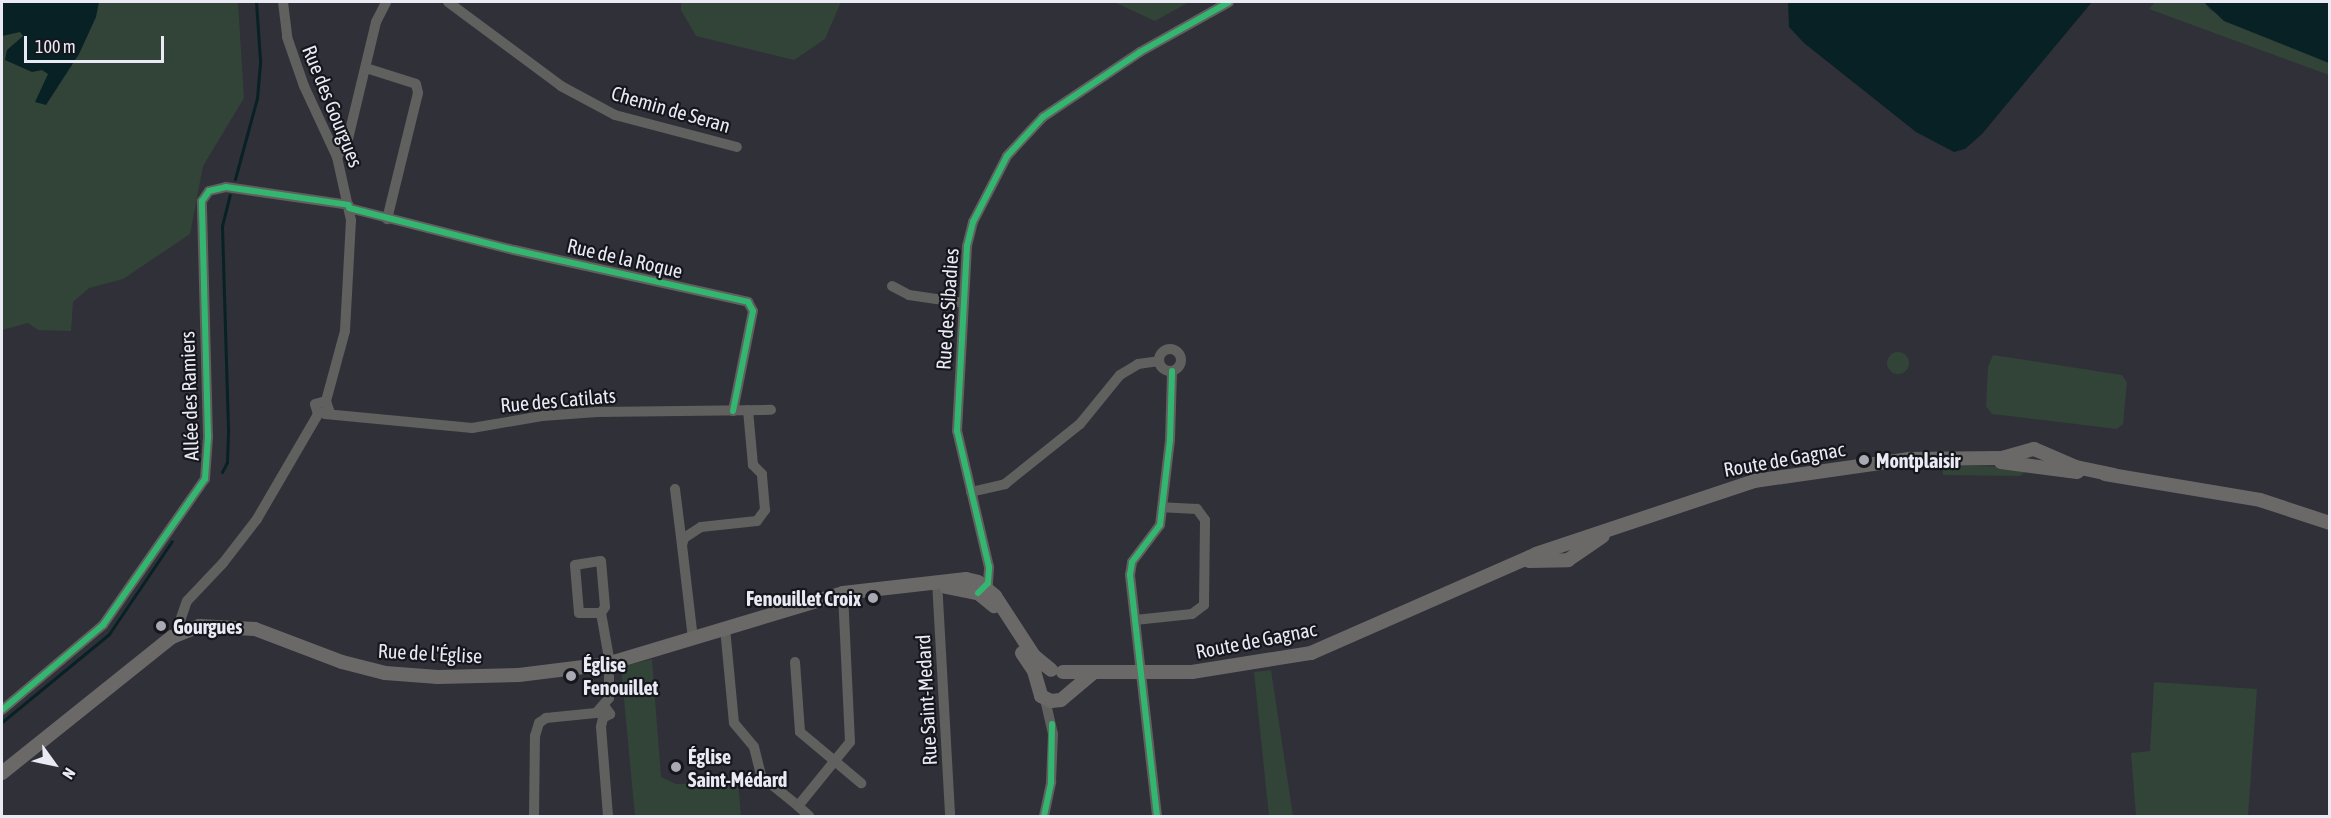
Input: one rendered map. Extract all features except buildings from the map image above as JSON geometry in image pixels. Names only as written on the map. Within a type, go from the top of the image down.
[{"type":"main road","name":"Route de Gagnac","points":[[1057,671],[1192,672],[1311,653],[1516,564],[1613,531],[1723,489],[1754,481],[1909,459],[2010,457],[2034,448],[2076,467],[2260,500],[2330,523]]},
{"type":"main road","name":"Rue de l'Église","points":[[2,773],[183,631],[200,626],[238,626],[363,668],[438,677],[519,675],[607,664],[843,593],[903,586],[981,588]]},
{"type":"main road","points":[[981,588],[1034,656],[1069,680],[1068,693]]},
{"type":"main road","points":[[981,588],[1034,671],[1045,699],[1056,702],[1093,673]]},
{"type":"main road","points":[[1038,686],[1042,675],[1057,671]]},
{"type":"street","name":"Rue des Gourgues","points":[[183,631],[180,621],[187,601],[257,519],[324,409],[345,331],[351,220],[347,193],[337,157],[304,86],[286,37],[283,2]]},
{"type":"street","points":[[337,157],[347,143],[376,22],[386,2]]},
{"type":"street","name":"Chemin de Seran","points":[[448,2],[561,86],[615,115],[737,147]]},
{"type":"street","name":"Rue des Sibadies","points":[[981,588],[989,567],[957,431],[963,303],[973,222],[1007,156],[1023,135],[1065,99],[1229,2]]},
{"type":"street","points":[[366,68],[416,84],[418,93],[387,219]]},
{"type":"street","name":"Allée des Ramiers","points":[[2,710],[103,625],[205,479],[208,437],[201,201],[209,191],[226,186],[349,206]]},
{"type":"street","name":"Allée des Ramiers","points":[[323,202],[347,193]]},
{"type":"street","name":"Rue de la Roque","points":[[349,206],[387,219],[748,302],[753,311],[733,411]]},
{"type":"street","name":"Rue de la Roque","points":[[351,220],[387,219]]},
{"type":"street","points":[[892,286],[909,295],[963,303]]},
{"type":"street","points":[[971,492],[1005,484],[1080,424],[1120,375],[1138,364],[1159,361],[1166,350],[1177,351],[1180,365],[1172,371],[1165,370],[1159,361]]},
{"type":"street","points":[[1157,816],[1139,673],[1132,562],[1155,536],[1163,507],[1172,371]]},
{"type":"street","name":"Rue des Catilats","points":[[324,409],[350,416],[472,428],[542,416],[597,412],[771,410]]},
{"type":"street","points":[[682,545],[695,529],[757,521],[762,517],[762,474],[753,465],[748,411]]},
{"type":"street","points":[[675,489],[693,639]]},
{"type":"street","points":[[1135,620],[1192,614],[1204,605],[1205,520],[1197,509],[1163,507]]},
{"type":"street","points":[[534,816],[535,736],[539,723],[546,718],[596,713],[605,707],[610,691],[601,613],[605,607],[600,561],[575,565],[579,613],[601,613]]},
{"type":"street","name":"Rue Saint-Medard","points":[[938,588],[950,816]]},
{"type":"street","points":[[798,806],[850,742],[852,729],[843,593]]},
{"type":"street","points":[[725,628],[734,723],[754,747],[761,776],[809,816]]},
{"type":"street","points":[[795,662],[800,732],[861,783]]},
{"type":"street","points":[[1052,724],[1068,693]]},
{"type":"street","points":[[1044,816],[1051,782],[1052,724],[1045,699]]},
{"type":"street","points":[[605,707],[610,714],[603,718],[601,728],[608,816]]},
{"type":"shaded area","points":[[2,2],[238,2],[244,98],[203,166],[190,234],[123,279],[89,288],[73,302],[71,331],[38,330],[28,323],[2,330]]},
{"type":"shaded area","points":[[2,2],[99,2],[96,17],[79,54],[46,105],[35,102],[48,74],[42,70],[32,72],[5,60],[7,50],[23,36],[20,32],[2,36]]},
{"type":"shaded area","points":[[681,2],[841,2],[825,39],[794,60],[696,36],[681,10]]},
{"type":"shaded area","points":[[1114,2],[1189,2],[1155,21]]},
{"type":"shaded area","points":[[1788,2],[2092,2],[1982,134],[1965,149],[1954,152],[1916,132],[1804,43],[1789,27]]},
{"type":"shaded area","points":[[2155,2],[2204,2],[2210,10],[2329,63],[2329,75],[2149,9]]},
{"type":"shaded area","points":[[2204,2],[2329,2],[2329,63],[2224,21]]},
{"type":"shaded area","points":[[1898,352],[1906,355],[1909,363],[1906,371],[1898,374],[1890,371],[1887,363],[1890,355]]},
{"type":"shaded area","points":[[1993,355],[2122,375],[2127,382],[2123,424],[2117,429],[1992,414],[1986,406],[1988,367]]},
{"type":"shaded area","points":[[1942,465],[2013,467],[2027,471],[2020,476],[1943,475]]},
{"type":"shaded area","points":[[652,659],[661,777],[676,784],[738,782],[741,816],[635,816],[621,667]]},
{"type":"shaded area","points":[[1271,670],[1293,816],[1269,816],[1254,672]]},
{"type":"shaded area","points":[[2154,682],[2257,689],[2248,816],[2136,816],[2131,753],[2150,751]]},
{"type":"waterway","points":[[235,179],[257,98],[260,60],[256,2]]},
{"type":"waterway","points":[[222,472],[227,462],[228,429],[222,226],[230,195]]},
{"type":"waterway","points":[[2,722],[109,634],[172,541]]},
{"type":"cycle path","points":[[978,593],[988,583],[989,567],[957,431],[967,246],[973,222],[1007,156],[1043,117],[1140,52],[1229,2]]},
{"type":"cycle path","points":[[2,710],[103,625],[205,479],[208,437],[202,201],[209,191],[226,187],[349,205]]},
{"type":"cycle path","points":[[349,208],[514,250],[748,302],[753,311],[733,411]]},
{"type":"cycle path","points":[[1157,816],[1130,575],[1132,562],[1160,525],[1170,440],[1172,371]]},
{"type":"cycle path","points":[[1044,816],[1051,782],[1052,724]]},
{"type":"place","name":"Montplaisir","points":[[1864,460]]},
{"type":"place","name":"Fenouillet Croix","points":[[873,598]]},
{"type":"place","name":"Gourgues","points":[[161,626]]},
{"type":"place","name":"Église Fenouillet","points":[[571,676]]},
{"type":"place","name":"Église Saint-Médard","points":[[676,767]]}]
